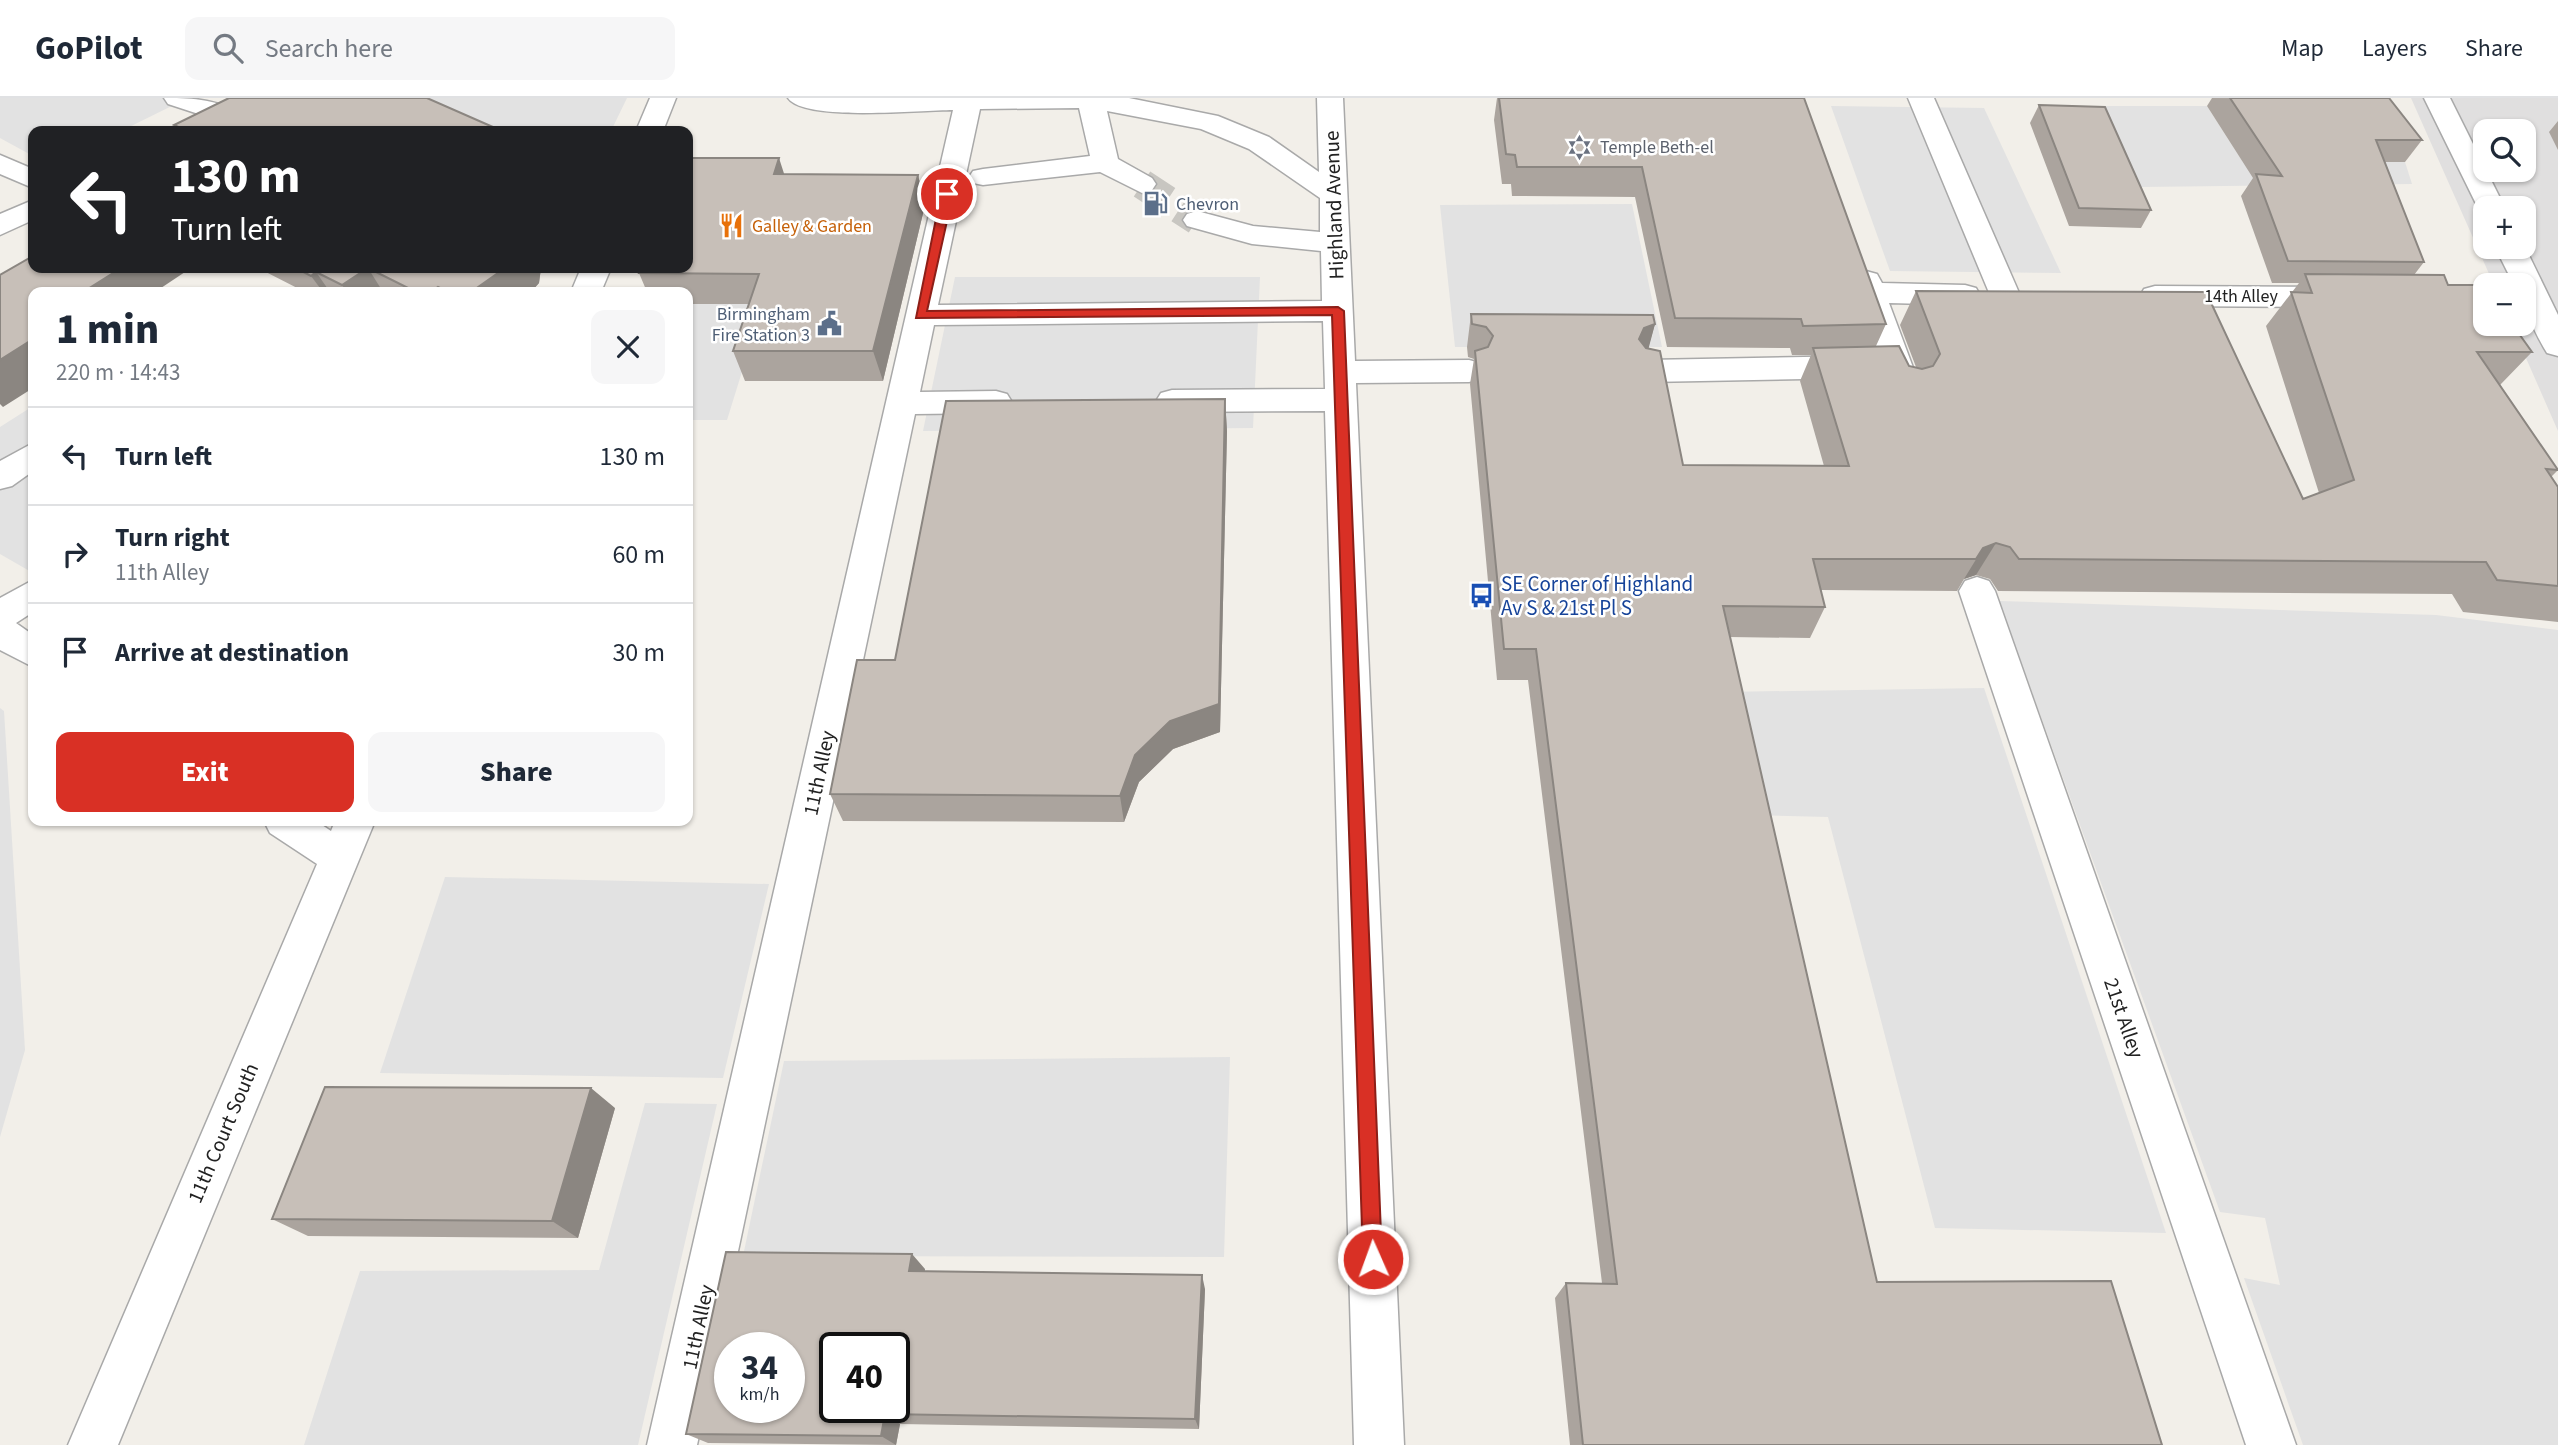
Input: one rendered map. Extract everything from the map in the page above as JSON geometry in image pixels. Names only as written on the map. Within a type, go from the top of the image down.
[{"type":"street","points":[[177,98],[230,108],[194,126]]},
{"type":"street","points":[[652,126],[663,98]]},
{"type":"street","points":[[801,98],[820,104],[1153,98]]},
{"type":"street","name":"Highland Avenue","points":[[1330,98],[1380,1445]]},
{"type":"street","points":[[1870,293],[2018,295],[1921,98]]},
{"type":"street","points":[[2437,98],[2485,196]]},
{"type":"street","name":"11th Alley","points":[[672,1445],[968,100]]},
{"type":"street","points":[[1091,100],[1105,163]]},
{"type":"street","points":[[1091,100],[1208,122],[1259,143],[1334,195]]},
{"type":"street","points":[[0,163],[28,177]]},
{"type":"street","points":[[983,177],[1105,163],[1142,184]]},
{"type":"street","points":[[0,226],[28,212]]},
{"type":"street","points":[[1197,220],[1252,234],[1335,243]]},
{"type":"street","points":[[1648,371],[1901,377],[1856,254]]},
{"type":"street","points":[[2517,259],[2539,298],[2558,346]]},
{"type":"street","name":"14th Alley","points":[[2128,296],[2361,297]]},
{"type":"street","points":[[920,315],[1338,311]]},
{"type":"street","points":[[1147,401],[1341,386],[1469,371]]},
{"type":"street","points":[[901,403],[1024,402]]},
{"type":"street","points":[[0,477],[28,458]]},
{"type":"street","name":"21st Alley","points":[[1977,591],[2271,1445]]},
{"type":"street","points":[[0,616],[28,597]]},
{"type":"street","points":[[0,631],[28,650]]},
{"type":"street","points":[[302,826],[347,839]]},
{"type":"street","name":"11th Court South","points":[[93,1445],[347,839]]},
{"type":"shaded area","points":[[0,98],[188,98],[131,126],[28,126],[28,153],[0,138]]},
{"type":"shaded area","points":[[375,98],[627,98],[613,126],[438,126]]},
{"type":"shaded area","points":[[2411,98],[2558,98],[2558,431],[2516,336],[2536,336],[2536,273],[2489,273],[2482,259],[2536,259],[2536,196],[2473,196],[2473,238]]},
{"type":"shaded area","points":[[1831,106],[1984,108],[2061,273],[1890,271]]},
{"type":"shaded area","points":[[2101,106],[2207,106],[2243,162],[2405,162],[2412,184],[2141,187]]},
{"type":"shaded area","points":[[1632,204],[1662,347],[1455,347],[1440,205]]},
{"type":"shaded area","points":[[955,277],[1260,277],[1253,428],[923,431]]},
{"type":"shaded area","points":[[769,285],[727,420],[693,420],[693,303]]},
{"type":"shaded area","points":[[28,409],[28,570],[0,554],[0,427]]},
{"type":"shaded area","points":[[1999,601],[2436,615],[2558,630],[2558,1445],[2303,1445],[2244,1278],[2280,1285],[2265,1218],[2220,1212]]},
{"type":"shaded area","points":[[1984,688],[2166,1233],[1935,1228],[1828,817],[1750,815],[1722,692]]},
{"type":"shaded area","points":[[0,708],[4,711],[25,1050],[0,1137]]},
{"type":"shaded area","points":[[445,877],[769,884],[723,1078],[380,1073]]},
{"type":"shaded area","points":[[1230,1057],[1224,1257],[743,1256],[784,1061]]},
{"type":"shaded area","points":[[645,1103],[717,1104],[638,1445],[304,1445],[360,1271],[599,1270]]},
{"type":"building","points":[[229,98],[427,98],[491,126],[176,126],[174,125]]},
{"type":"building","points":[[1499,98],[1804,98],[1886,324],[1803,326],[1801,319],[1675,318],[1642,167],[1517,167],[1515,155],[1506,154]]},
{"type":"building","points":[[2230,98],[2389,98],[2422,140],[2376,140],[2424,262],[2288,261],[2256,174],[2282,176]]},
{"type":"building","points":[[2039,105],[2105,107],[2151,210],[2079,208]]},
{"type":"building","points":[[693,158],[779,158],[774,174],[918,175],[873,351],[733,351],[759,274],[639,273],[693,273]]},
{"type":"building","points":[[28,259],[28,273],[113,273],[91,287],[28,287],[28,342],[0,360],[0,275]]},
{"type":"building","points":[[318,273],[360,273],[342,285]]},
{"type":"building","points":[[378,273],[498,273],[478,287],[406,287]]},
{"type":"building","points":[[2305,274],[2444,275],[2448,285],[2473,285],[2473,336],[2521,336],[2532,352],[2477,352],[2558,470],[2546,469],[2558,487],[2558,586],[2497,580],[2486,562],[2019,559],[2010,547],[1996,543],[1983,548],[1976,559],[1813,559],[1825,607],[1723,606],[1877,1282],[2111,1281],[2162,1445],[1583,1445],[1566,1283],[1617,1284],[1536,649],[1504,649],[1475,351],[1488,347],[1493,336],[1486,327],[1472,324],[1471,314],[1653,315],[1655,324],[1644,328],[1639,339],[1646,348],[1660,351],[1683,465],[1849,466],[1813,348],[1899,346],[1909,366],[1922,369],[1933,366],[1940,354],[1916,291],[2206,292],[2303,499],[2354,480],[2291,292],[2312,293]]},
{"type":"building","points":[[1225,399],[1219,704],[1170,721],[1135,755],[1120,796],[830,794],[857,660],[895,660],[946,401]]},
{"type":"building","points":[[325,1087],[591,1088],[552,1221],[272,1219]]},
{"type":"building","points":[[726,1252],[912,1254],[909,1271],[1202,1275],[1195,1419],[910,1414],[910,1332],[819,1332],[819,1423],[883,1423],[881,1436],[686,1434]]},
{"type":"tunnel","points":[[1142,184],[1197,220]]},
{"type":"place","name":"Temple Beth-el","points":[[1580,147]]},
{"type":"place","name":"Chevron","points":[[1156,204]]},
{"type":"place","name":"Galley & Garden","points":[[732,226]]},
{"type":"place","name":"Birmingham Fire Station 3","points":[[830,324]]},
{"type":"place","name":"SE Corner of Highland Av S & 21st Pl S","points":[[1481,596]]},
{"type":"route","points":[[947,194],[920,315],[1338,311],[1373,1259]]}]
